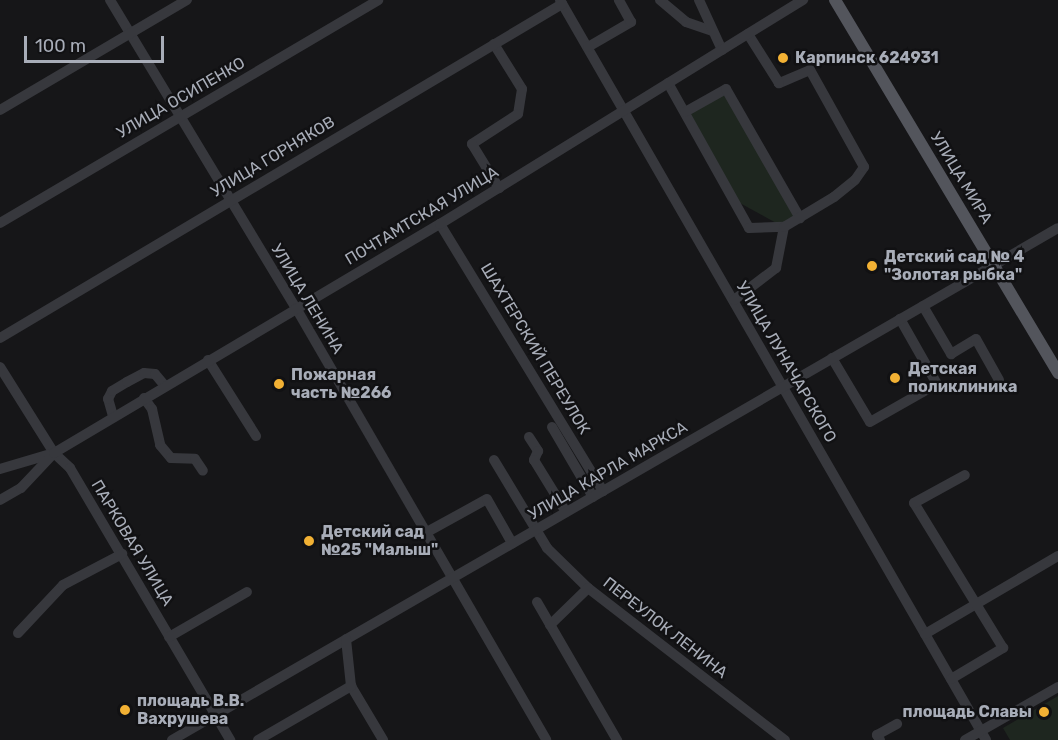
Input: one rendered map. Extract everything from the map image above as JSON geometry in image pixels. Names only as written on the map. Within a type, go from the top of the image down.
[{"type":"main road","name":"УЛИЦА МИРА","points":[[835,0],[1058,373]]},
{"type":"street","name":"УЛИЦА ЛЕНИНА","points":[[110,0],[178,117],[232,199],[428,532],[546,740]]},
{"type":"street","points":[[0,110],[187,0]]},
{"type":"street","name":"УЛИЦА ОСИПЕНКО","points":[[0,223],[378,0]]},
{"type":"street","points":[[588,47],[632,22],[619,0]]},
{"type":"street","points":[[660,0],[686,22],[712,32]]},
{"type":"street","points":[[699,0],[722,50]]},
{"type":"street","name":"ПОЧТАМТСКАЯ УЛИЦА","points":[[54,453],[440,224],[803,0]]},
{"type":"street","name":"УЛИЦА ЛУНАЧАРСКОГО","points":[[561,2],[983,736]]},
{"type":"street","name":"УЛИЦА ГОРНЯКОВ","points":[[0,338],[561,2]]},
{"type":"street","points":[[668,82],[748,228],[784,227],[800,218],[855,180],[863,172],[863,160],[810,70],[779,83],[748,34]]},
{"type":"street","points":[[494,44],[522,89],[518,114],[472,144],[498,188]]},
{"type":"street","points":[[685,112],[726,89],[800,218]]},
{"type":"street","name":"ШАХТЕРСКИЙ ПЕРЕУЛОК","points":[[440,224],[603,491]]},
{"type":"street","points":[[734,300],[776,268],[784,227]]},
{"type":"street","name":"УЛИЦА КАРЛА МАРКСА","points":[[172,740],[1058,228]]},
{"type":"street","points":[[922,306],[951,354],[976,339],[999,380]]},
{"type":"street","points":[[832,358],[870,422],[937,384],[900,319]]},
{"type":"street","points":[[208,360],[256,436]]},
{"type":"street","name":"ПАРКОВАЯ УЛИЦА","points":[[0,367],[54,453],[70,468],[230,740]]},
{"type":"street","points":[[113,416],[108,399],[112,391],[127,382],[144,373],[155,374],[165,386]]},
{"type":"street","points":[[144,398],[152,409],[160,445],[171,458],[195,459],[202,471]]},
{"type":"street","points":[[552,427],[593,497]]},
{"type":"street","points":[[529,437],[538,451],[534,460],[566,512]]},
{"type":"street","points":[[0,469],[54,453]]},
{"type":"street","points":[[0,500],[21,488],[54,453]]},
{"type":"street","name":"ПЕРЕУЛОК ЛЕНИНА","points":[[494,460],[547,548],[588,588],[785,740]]},
{"type":"street","points":[[951,679],[1003,648],[956,569],[951,567],[914,503],[964,475]]},
{"type":"street","points":[[428,532],[487,499],[512,543]]},
{"type":"street","points":[[18,633],[63,585],[122,554]]},
{"type":"street","points":[[925,634],[1058,556]]},
{"type":"street","points":[[550,625],[588,588]]},
{"type":"street","points":[[170,636],[247,592]]},
{"type":"street","points":[[537,603],[617,740]]},
{"type":"street","points":[[346,639],[351,686],[383,740]]},
{"type":"street","points":[[258,740],[351,686]]},
{"type":"street","points":[[965,740],[983,736],[1058,687]]},
{"type":"street","points":[[880,740],[877,735],[897,724]]},
{"type":"shaded area","points":[[724,92],[794,216],[780,225],[738,202],[688,113]]},
{"type":"shaded area","name":"площадь Славы","points":[[1058,696],[1058,740],[1010,740],[1003,728]]},
{"type":"place","name":"Карпинск 624931","points":[[783,58]]},
{"type":"place","name":"Детский сад № 4 \"Золотая рыбка\"","points":[[872,266]]},
{"type":"place","name":"Детская поликлиника","points":[[895,378]]},
{"type":"place","name":"Пожарная часть №266","points":[[279,384]]},
{"type":"place","name":"Детский сад №25 \"Малыш\"","points":[[309,541]]},
{"type":"place","name":"площадь В.В. Вахрушева","points":[[125,710]]},
{"type":"place","name":"площадь Славы","points":[[1044,712]]}]
